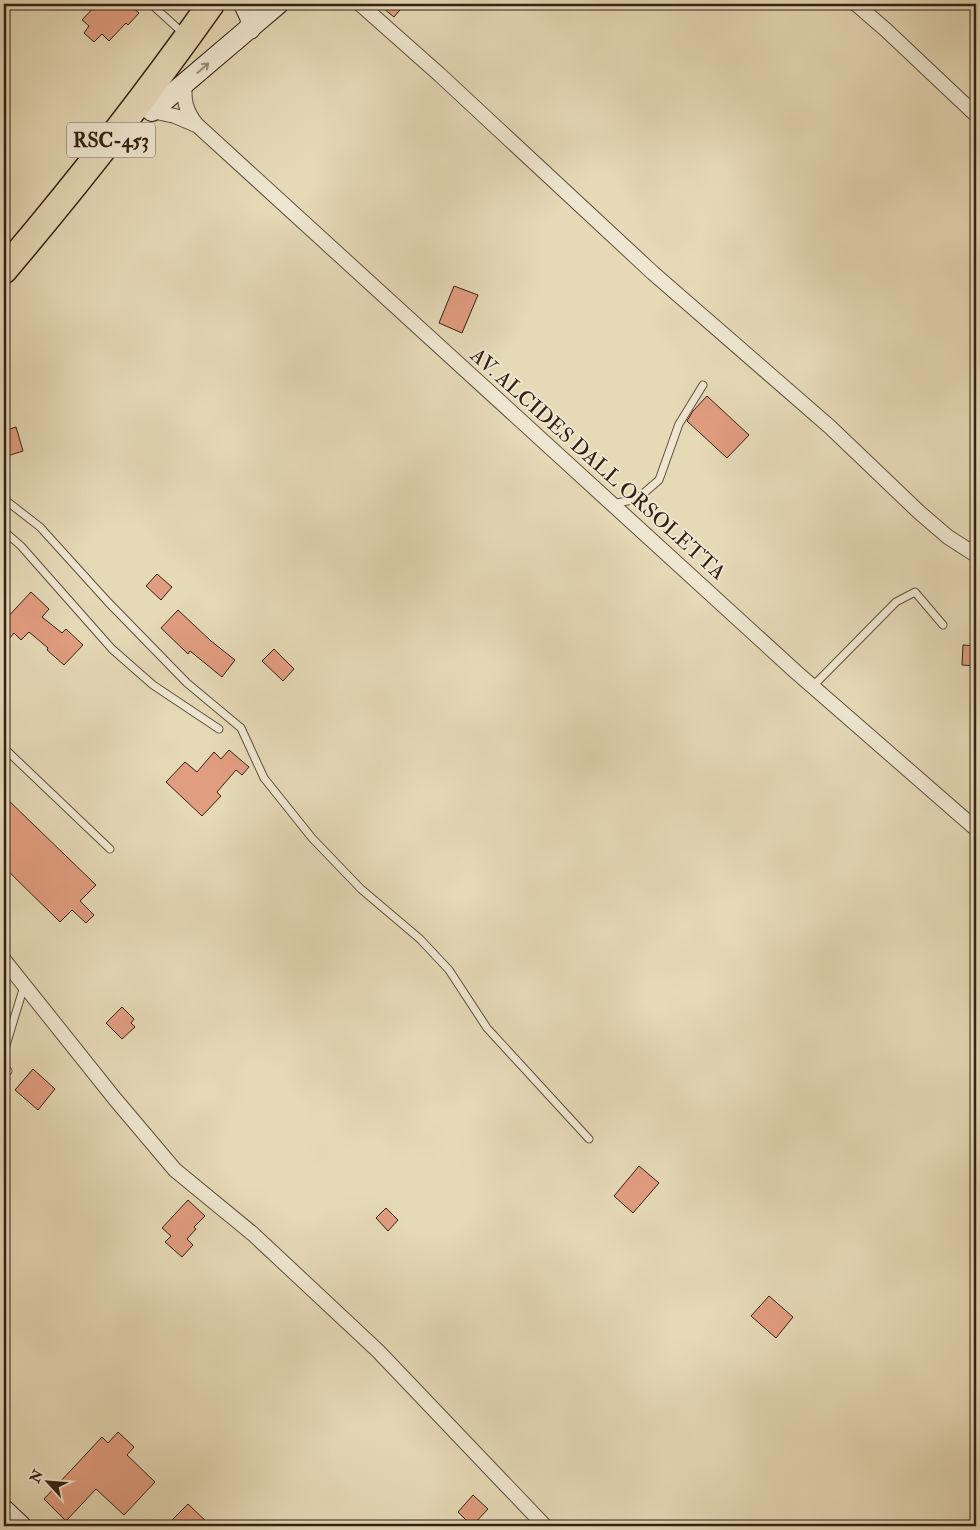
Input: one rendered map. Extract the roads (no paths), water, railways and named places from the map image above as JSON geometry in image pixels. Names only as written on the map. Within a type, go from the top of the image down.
[{"type":"highway","name":"RSC-453","points":[[4,270],[109,143],[211,4]]},
{"type":"highway","points":[[109,143],[152,111]]},
{"type":"street","points":[[244,4],[249,11],[251,19],[250,28]]},
{"type":"street","points":[[152,111],[278,4]]},
{"type":"street","points":[[360,4],[440,75],[653,273],[830,427],[920,513],[948,537],[976,555]]},
{"type":"street","points":[[856,4],[976,115]]},
{"type":"street","points":[[185,83],[186,106],[190,116],[197,125]]},
{"type":"street","points":[[152,111],[175,116],[197,125]]},
{"type":"street","name":"AV. ALCIDES DALL ORSOLETTA","points":[[197,125],[813,686],[976,829]]},
{"type":"street","points":[[4,960],[115,1099],[175,1170],[253,1234],[378,1351],[545,1526]]},
{"type":"street","points":[[4,1510],[21,1526]]},
{"type":"lane","points":[[151,4],[188,37]]},
{"type":"lane","points":[[612,504],[637,499],[659,480],[679,424],[703,385]]},
{"type":"lane","points":[[4,499],[40,527],[108,602],[187,683],[241,728],[264,778],[312,838],[361,889],[420,939],[449,970],[487,1028],[589,1139]]},
{"type":"lane","points":[[4,531],[21,546],[112,649],[153,685],[219,729]]},
{"type":"lane","points":[[813,686],[896,602],[915,592],[943,625]]},
{"type":"lane","points":[[4,748],[110,849]]},
{"type":"lane","points":[[4,1052],[24,986]]}]
